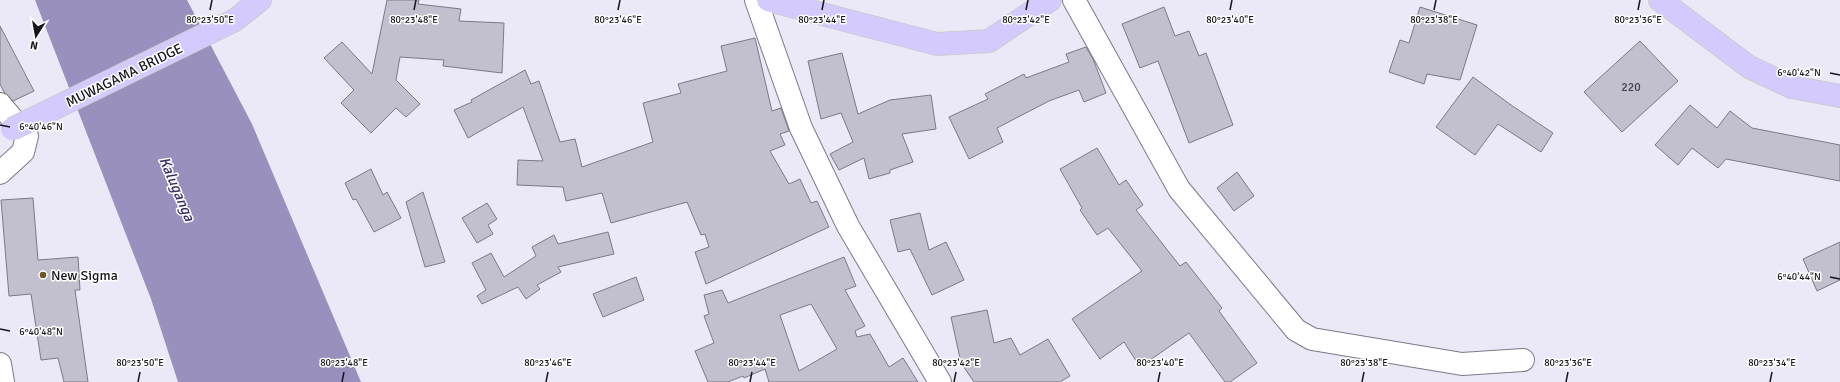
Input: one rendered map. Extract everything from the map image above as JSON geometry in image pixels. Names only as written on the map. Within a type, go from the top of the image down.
[{"type":"main road","name":"MUWAGAMA BRIDGE","points":[[6,132],[235,20],[260,0]]},
{"type":"main road","points":[[768,0],[937,44],[988,41],[1050,0]]},
{"type":"main road","points":[[1660,0],[1748,67],[1792,87],[1840,96]]},
{"type":"street","points":[[756,0],[801,128],[844,219],[940,382]]},
{"type":"street","points":[[1074,0],[1179,189],[1296,330],[1312,339],[1462,364],[1522,360]]},
{"type":"street","points":[[0,104],[27,136],[23,152],[0,173]]},
{"type":"street","points":[[0,364],[3,382]]},
{"type":"water","name":"Kaluganga","points":[[35,0],[187,0],[252,124],[361,382],[178,382],[151,299]]},
{"type":"building","points":[[387,0],[419,0],[418,4],[461,9],[459,21],[504,23],[502,73],[443,66],[444,60],[400,57],[396,80],[420,104],[406,117],[396,108],[371,133],[341,103],[354,90],[324,58],[342,42],[372,74]]},
{"type":"building","points":[[1164,7],[1175,36],[1189,31],[1199,56],[1206,53],[1233,125],[1189,143],[1158,61],[1140,68],[1122,24]]},
{"type":"building","points":[[1420,7],[1477,25],[1460,80],[1427,74],[1424,84],[1389,72],[1400,40],[1409,43]]},
{"type":"building","points":[[0,26],[34,91],[13,101],[4,92],[0,84]]},
{"type":"building","points":[[755,38],[772,111],[781,108],[789,131],[780,134],[785,145],[770,151],[789,184],[800,179],[811,203],[817,201],[829,227],[706,284],[695,252],[709,247],[705,234],[701,235],[687,202],[611,223],[602,193],[566,201],[563,187],[517,185],[518,160],[543,161],[523,107],[468,138],[454,110],[472,102],[471,100],[525,70],[531,84],[539,81],[560,142],[575,139],[582,167],[653,142],[643,103],[681,93],[678,84],[727,71],[721,46]]},
{"type":"building","points":[[1640,41],[1678,81],[1622,132],[1584,92]]},
{"type":"building","points":[[1086,47],[1093,59],[1106,93],[1084,102],[1079,90],[1049,101],[997,128],[1003,142],[969,159],[949,117],[988,99],[985,94],[1024,74],[1026,78],[1069,62],[1066,54]]},
{"type":"building","points":[[842,53],[858,114],[890,100],[931,95],[936,129],[902,134],[913,162],[890,170],[890,173],[869,179],[864,158],[839,170],[830,154],[853,142],[841,113],[821,119],[808,61]]},
{"type":"building","points":[[1473,77],[1553,133],[1541,152],[1498,124],[1475,155],[1436,127]]},
{"type":"building","points":[[1690,105],[1717,128],[1730,111],[1752,128],[1840,145],[1840,181],[1726,159],[1718,168],[1692,148],[1678,165],[1655,145]]},
{"type":"building","points":[[1097,148],[1119,185],[1126,180],[1143,205],[1136,210],[1180,266],[1186,262],[1222,308],[1219,311],[1257,363],[1230,382],[1225,382],[1189,333],[1140,367],[1124,342],[1100,359],[1072,319],[1142,271],[1108,228],[1097,235],[1080,210],[1082,208],[1060,169]]},
{"type":"building","points":[[371,169],[383,195],[387,192],[401,218],[374,232],[356,199],[353,200],[345,183]]},
{"type":"building","points":[[1237,172],[1254,196],[1234,211],[1217,188]]},
{"type":"building","points":[[423,192],[445,262],[425,267],[406,202]]},
{"type":"building","points":[[33,198],[38,260],[78,257],[80,290],[75,290],[88,382],[64,382],[58,358],[41,360],[31,294],[9,296],[1,200]]},
{"type":"building","points":[[487,203],[497,219],[488,225],[493,234],[477,243],[462,218]]},
{"type":"building","points":[[920,213],[929,250],[946,242],[964,280],[932,295],[910,249],[898,252],[890,220]]},
{"type":"building","points":[[608,232],[614,254],[558,267],[561,272],[537,285],[540,289],[526,299],[518,287],[482,304],[477,296],[486,290],[472,263],[491,253],[504,277],[536,256],[532,247],[554,235],[558,244]]},
{"type":"building","points":[[1840,242],[1840,280],[1817,291],[1803,259]]},
{"type":"building","points":[[844,257],[856,286],[845,290],[865,326],[855,331],[857,337],[870,334],[889,367],[903,358],[918,382],[769,382],[765,369],[744,378],[743,376],[728,382],[708,382],[695,351],[714,343],[704,316],[709,314],[704,295],[722,290],[728,303]],"holes":[[[811,304],[837,349],[799,371],[780,315]]]},
{"type":"building","points":[[636,277],[644,300],[603,317],[593,294]]},
{"type":"building","points":[[987,310],[994,343],[1011,338],[1020,355],[1048,339],[1070,376],[1060,382],[974,382],[961,363],[951,317]]},
{"type":"place","name":"New Sigma","points":[[43,275]]}]
